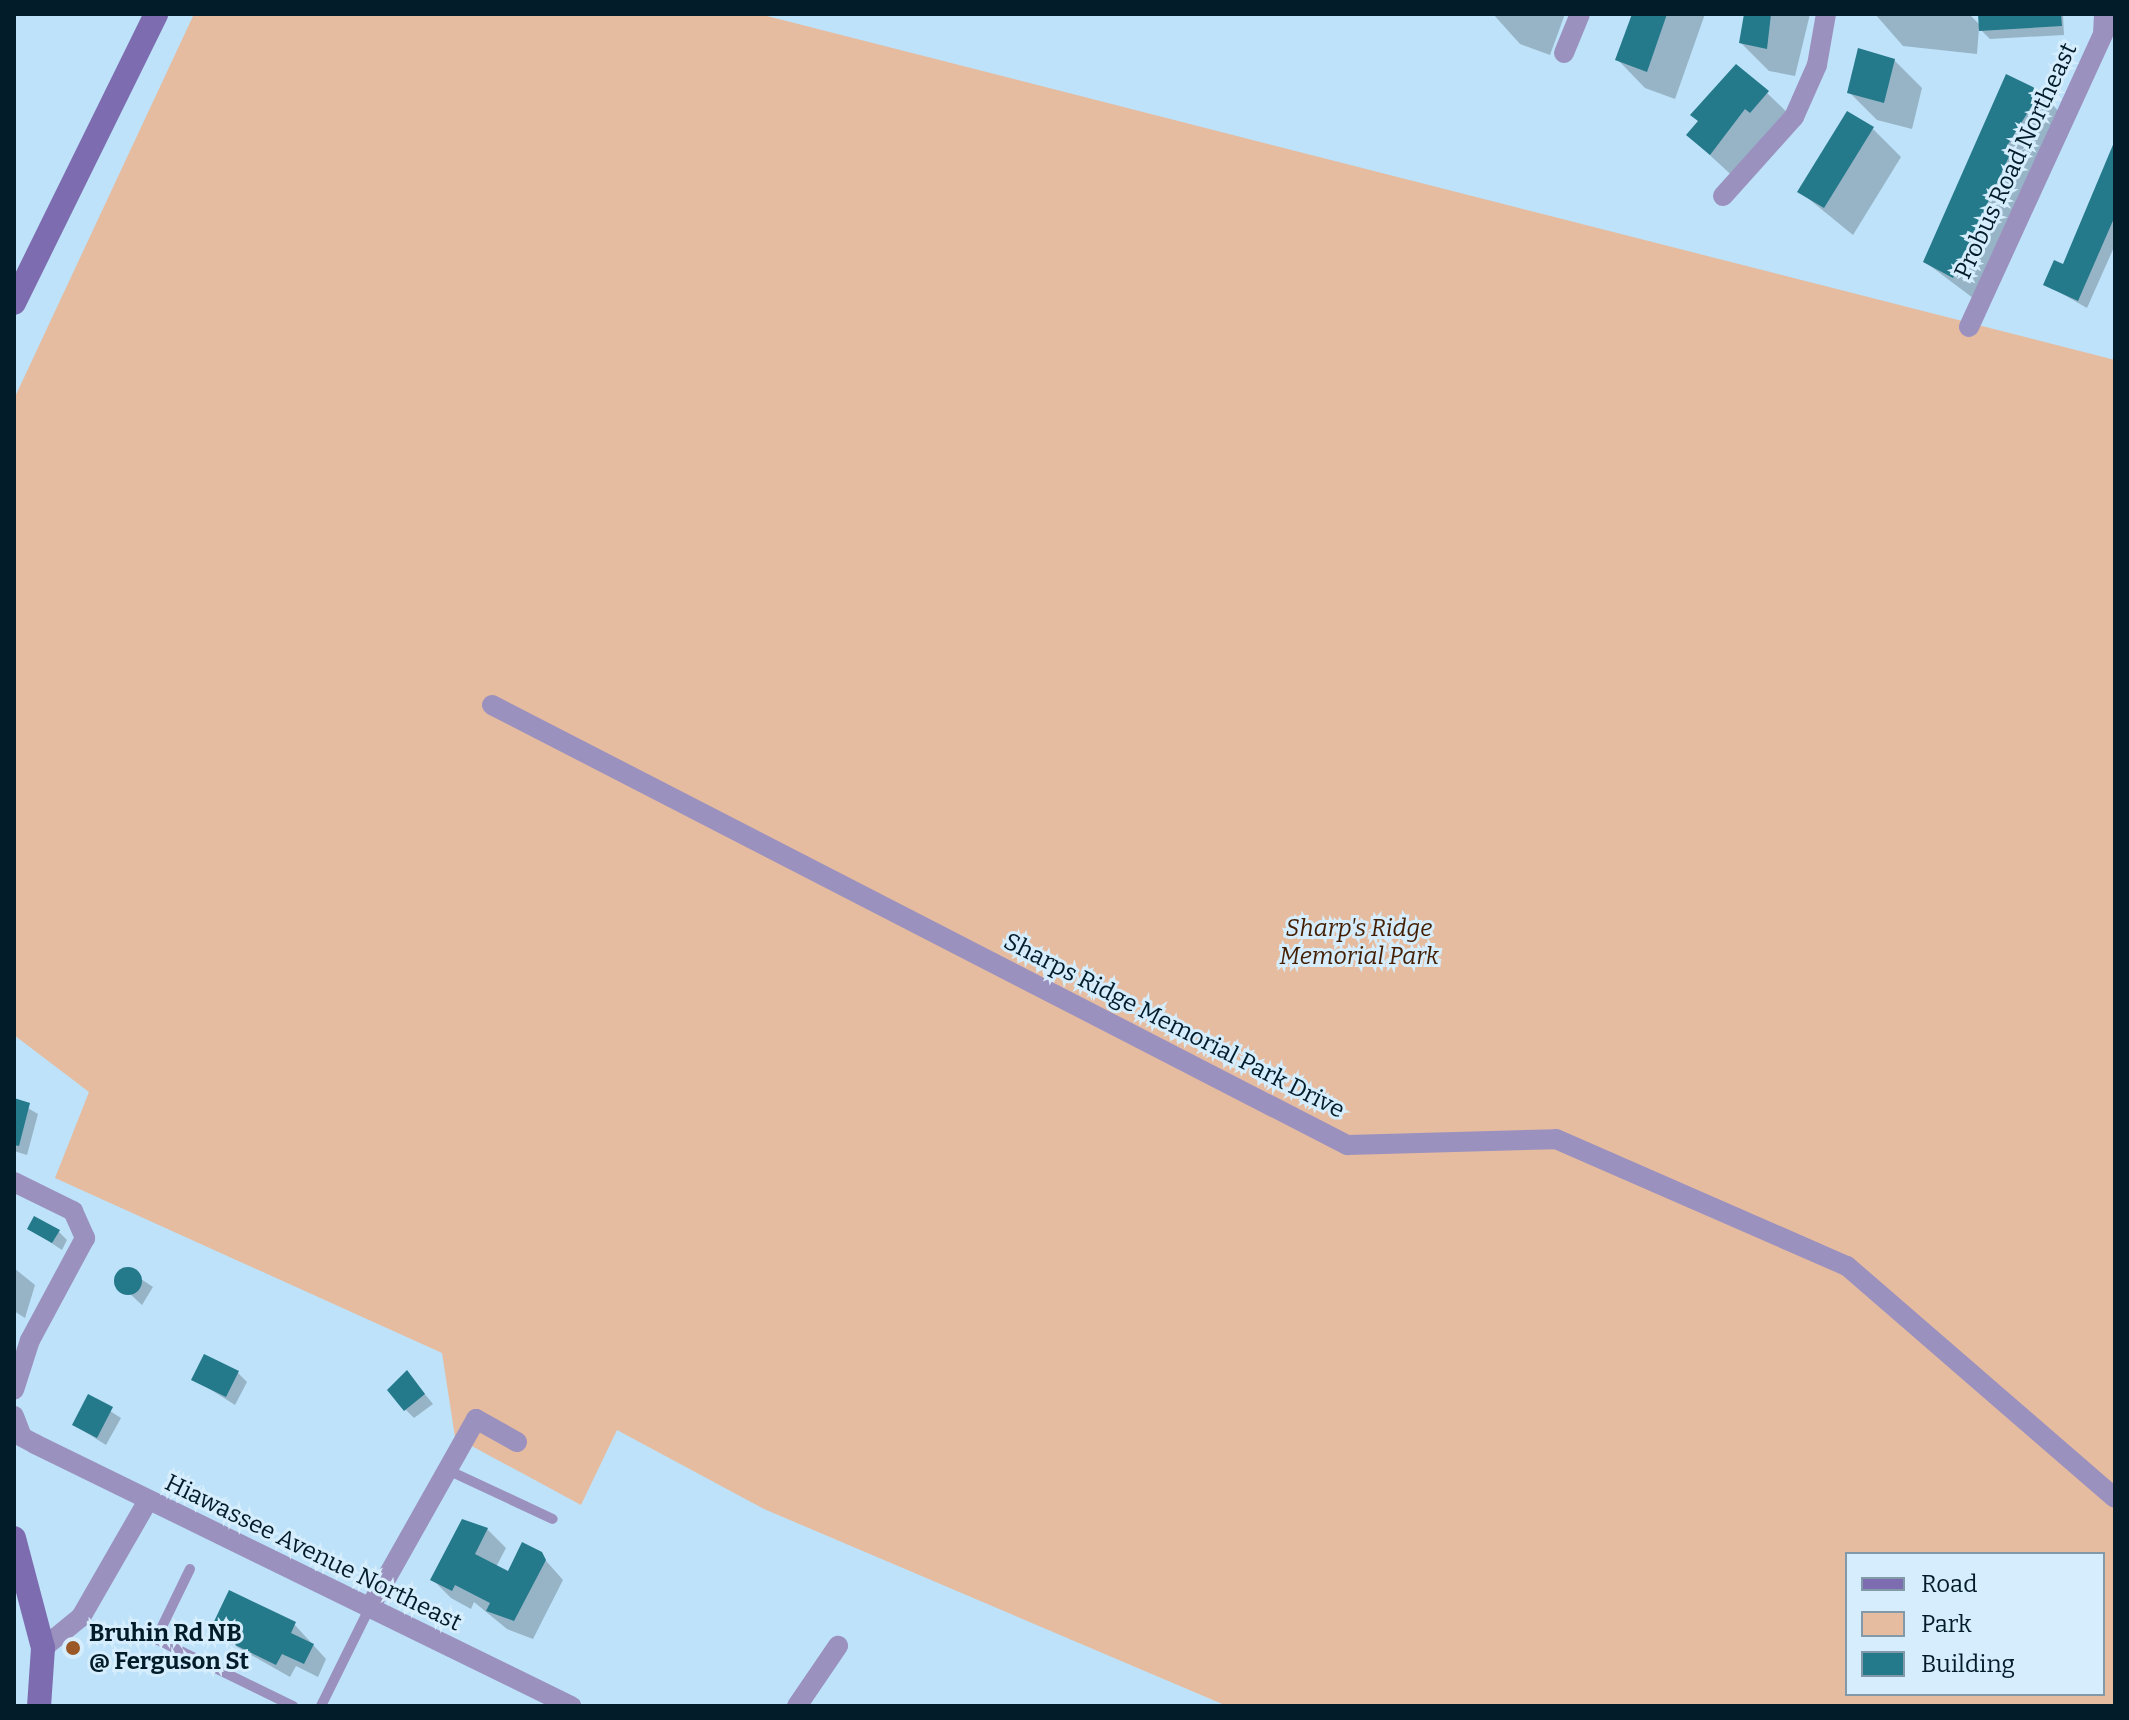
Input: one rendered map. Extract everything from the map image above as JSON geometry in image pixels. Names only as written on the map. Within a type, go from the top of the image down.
[{"type":"main road","points":[[14,303],[156,14]]},
{"type":"main road","points":[[14,1538],[43,1648],[39,1706]]},
{"type":"street","points":[[1564,53],[1580,14]]},
{"type":"street","points":[[1723,196],[1794,117],[1817,65],[1826,14]]},
{"type":"street","name":"Probus Road Northeast","points":[[1969,327],[2107,28]]},
{"type":"street","name":"Sharps Ridge Memorial Park Drive","points":[[492,705],[1347,1145],[1556,1139],[1847,1266],[2115,1498]]},
{"type":"street","points":[[14,1182],[84,1224],[85,1238],[30,1340],[14,1390]]},
{"type":"street","name":"Hiawassee Avenue Northeast","points":[[14,1416],[22,1437],[35,1444],[147,1502],[571,1706]]},
{"type":"street","points":[[369,1609],[430,1490],[452,1472],[476,1419],[517,1442]]},
{"type":"street","points":[[43,1648],[81,1617],[147,1502]]},
{"type":"street","points":[[797,1706],[838,1646]]},
{"type":"lane","points":[[452,1472],[553,1519]]},
{"type":"lane","points":[[190,1569],[156,1639],[293,1706]]},
{"type":"lane","points":[[321,1706],[369,1609]]},
{"type":"green space","name":"Sharp's Ridge Memorial Park","points":[[194,14],[759,14],[2115,360],[2115,1706],[1227,1706],[764,1509],[617,1430],[581,1505],[455,1437],[442,1353],[55,1178],[89,1092],[14,1035],[14,399]]},
{"type":"building","points":[[1632,14],[1667,14],[1647,72],[1615,60]]},
{"type":"building","points":[[1744,14],[1771,14],[1767,49],[1739,43]]},
{"type":"building","points":[[1978,14],[2061,14],[2062,26],[1979,31]]},
{"type":"building","points":[[1858,48],[1895,59],[1884,103],[1847,93]]},
{"type":"building","points":[[1736,64],[1769,91],[1750,113],[1745,109],[1710,155],[1686,135],[1698,121],[1690,115]]},
{"type":"building","points":[[2006,74],[2041,91],[2007,146],[2013,148],[1953,278],[1923,262]]},
{"type":"building","points":[[1847,111],[1874,127],[1824,208],[1797,192]]},
{"type":"building","points":[[2115,140],[2115,216],[2078,301],[2043,285],[2054,260],[2063,264]]},
{"type":"building","points":[[14,1098],[30,1103],[19,1146],[14,1145]]},
{"type":"building","points":[[34,1216],[60,1230],[52,1243],[27,1229]]},
{"type":"building","points":[[128,1267],[138,1271],[142,1281],[138,1291],[128,1295],[118,1291],[114,1281],[118,1271]]},
{"type":"building","points":[[204,1354],[239,1371],[226,1397],[191,1380]]},
{"type":"building","points":[[407,1370],[425,1394],[404,1411],[387,1390]]},
{"type":"building","points":[[88,1394],[113,1407],[97,1438],[72,1425]]},
{"type":"building","points":[[462,1519],[488,1528],[475,1554],[508,1571],[522,1542],[542,1552],[546,1560],[514,1621],[486,1611],[490,1603],[455,1585],[452,1591],[430,1580]]},
{"type":"building","points":[[229,1590],[296,1622],[291,1633],[314,1644],[304,1664],[282,1654],[276,1665],[209,1632]]},
{"type":"place","name":"Bruhin Rd NB @ Ferguson St","points":[[73,1648]]}]
